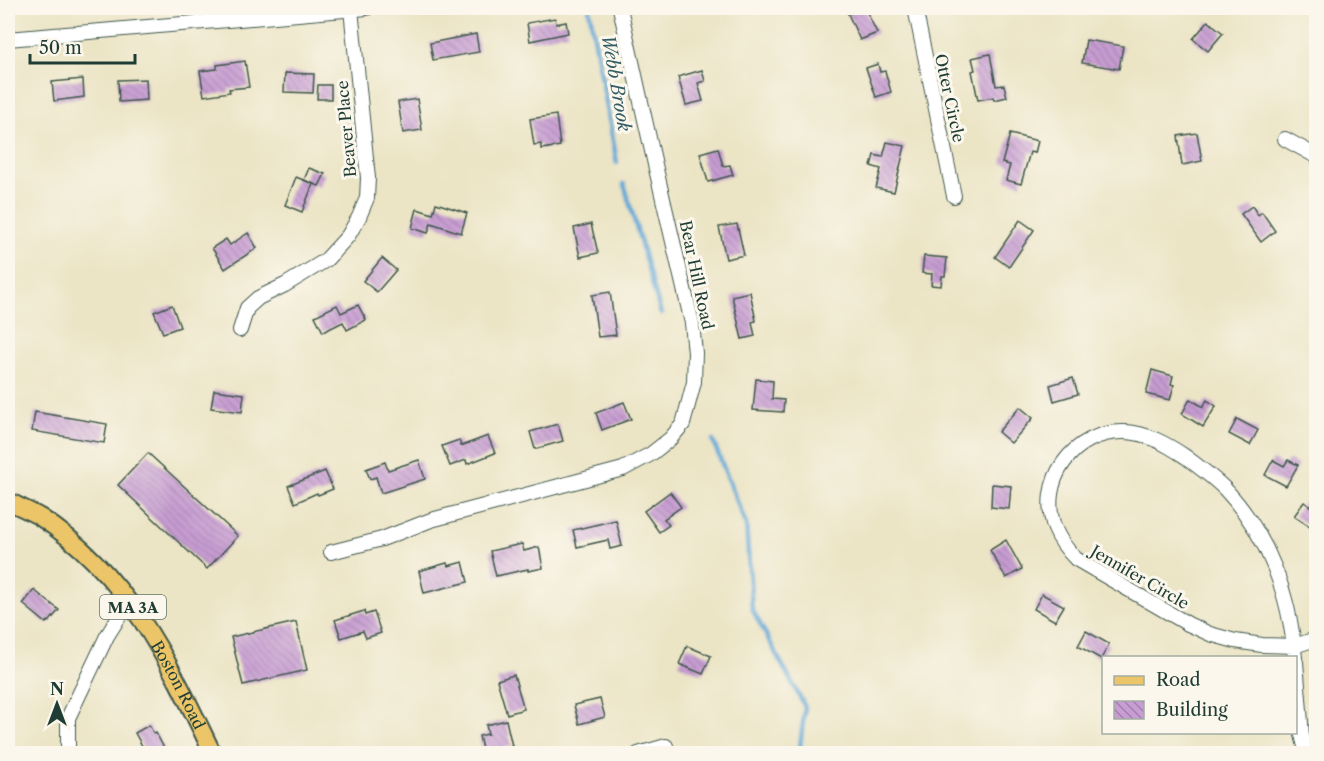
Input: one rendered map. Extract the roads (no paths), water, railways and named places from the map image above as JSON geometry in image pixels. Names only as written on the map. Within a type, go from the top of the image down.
[{"type":"main road","name":"Boston Road","points":[[8,501],[38,516],[67,536],[116,584],[141,618],[170,665],[213,753]]},
{"type":"street","points":[[8,39],[367,8]]},
{"type":"street","name":"Bear Hill Road","points":[[331,552],[382,539],[430,520],[623,469],[651,454],[670,439],[683,424],[694,382],[695,352],[692,323],[620,8]]},
{"type":"street","name":"Otter Circle","points":[[915,8],[954,196]]},
{"type":"street","name":"Beaver Place","points":[[240,330],[247,308],[258,298],[285,285],[326,260],[348,236],[367,198],[368,178],[351,9]]},
{"type":"street","points":[[1285,139],[1317,156]]},
{"type":"street","name":"Jennifer Circle","points":[[1115,432],[1148,436],[1180,454],[1224,487],[1241,507],[1265,545],[1280,579],[1295,652],[1210,634],[1188,624],[1076,559],[1068,551],[1056,531],[1050,509],[1050,498],[1056,476],[1067,457],[1093,437],[1115,432]]},
{"type":"street","points":[[68,753],[68,718],[107,636],[129,601]]},
{"type":"street","points":[[1295,652],[1317,639]]},
{"type":"street","points":[[1297,674],[1302,735],[1307,753]]},
{"type":"street","points":[[638,753],[666,746]]},
{"type":"waterway","name":"Webb Brook","points":[[589,8],[617,163]]},
{"type":"waterway","name":"Webb Brook","points":[[624,184],[661,314]]},
{"type":"waterway","name":"Webb Brook","points":[[713,441],[746,524],[752,609],[805,707],[799,754]]}]
